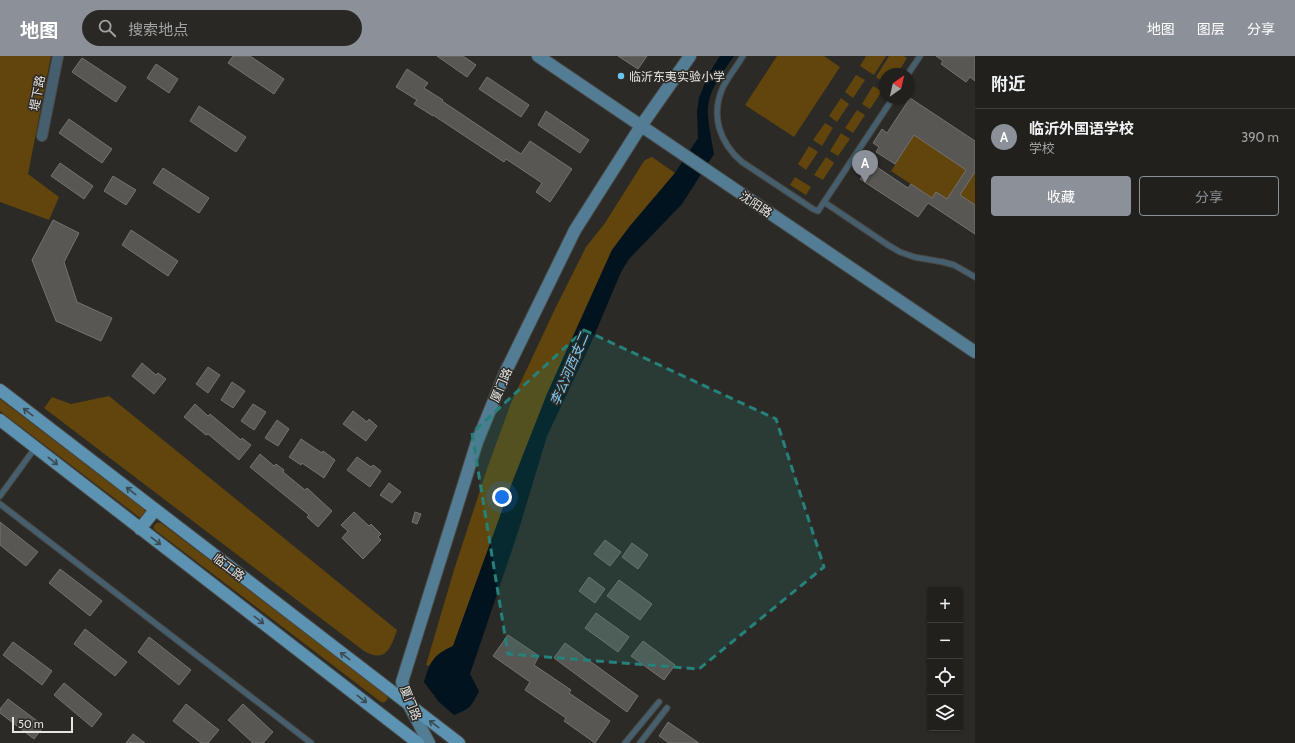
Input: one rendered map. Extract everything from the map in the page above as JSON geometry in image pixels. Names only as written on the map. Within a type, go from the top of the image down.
[{"type":"main road","name":"临工路","points":[[0,390],[460,743]]},
{"type":"main road","name":"临工路","points":[[0,420],[418,743]]},
{"type":"main road","points":[[140,529],[155,510]]},
{"type":"street","name":"堤下路","points":[[42,136],[58,56]]},
{"type":"street","name":"沈阳路","points":[[538,56],[975,352]]},
{"type":"street","name":"厦门路","points":[[429,743],[409,705],[402,682],[477,442],[506,371],[575,230],[641,126],[690,56]]},
{"type":"lane","points":[[744,56],[721,92],[717,115],[723,140],[730,151],[742,162],[816,211],[819,210],[889,104]]},
{"type":"lane","points":[[912,68],[920,56]]},
{"type":"lane","points":[[824,202],[900,252],[914,257],[954,265],[975,277]]},
{"type":"lane","points":[[0,496],[36,448]]},
{"type":"lane","points":[[0,504],[311,743]]},
{"type":"lane","points":[[626,743],[659,702]]},
{"type":"lane","points":[[640,743],[667,708]]},
{"type":"highlighted area","points":[[584,330],[776,419],[824,567],[699,669],[508,654],[472,433]]},
{"type":"shaded area","points":[[0,56],[51,56],[28,174],[59,197],[49,220],[0,202]]},
{"type":"shaded area","points":[[777,56],[824,56],[840,67],[794,137],[745,105]]},
{"type":"shaded area","points":[[866,56],[886,56],[874,75],[860,66]]},
{"type":"shaded area","points":[[889,56],[904,56],[907,58],[901,68],[882,68]]},
{"type":"shaded area","points":[[879,72],[879,79],[876,77]]},
{"type":"shaded area","points":[[856,75],[865,80],[853,98],[845,92]]},
{"type":"shaded area","points":[[873,86],[879,89],[879,96],[870,109],[862,104]]},
{"type":"shaded area","points":[[841,98],[849,104],[837,122],[829,116]]},
{"type":"shaded area","points":[[857,110],[865,115],[853,133],[845,128]]},
{"type":"shaded area","points":[[825,123],[833,128],[822,146],[813,140]]},
{"type":"shaded area","points":[[841,133],[850,139],[838,156],[830,151]]},
{"type":"shaded area","points":[[914,135],[966,170],[947,199],[932,198],[891,171]]},
{"type":"shaded area","points":[[809,146],[818,152],[806,170],[798,164]]},
{"type":"shaded area","points":[[652,157],[675,173],[630,226],[612,250],[547,394],[512,483],[453,646],[439,654],[429,666],[426,665],[454,570],[487,469],[511,403],[586,247],[605,223],[644,161]]},
{"type":"shaded area","points":[[826,157],[834,163],[823,180],[814,175]]},
{"type":"shaded area","points":[[975,172],[975,205],[960,195]]},
{"type":"shaded area","points":[[795,177],[811,187],[806,195],[790,185]]},
{"type":"shaded area","points":[[109,396],[397,630],[390,648],[383,655],[378,656],[371,655],[364,651],[44,408],[52,397],[71,404]]},
{"type":"shaded area","points":[[0,399],[144,509],[146,513],[142,518],[0,411]]},
{"type":"shaded area","points":[[157,523],[161,523],[386,695],[388,698],[387,700],[381,702],[155,530],[154,526]]},
{"type":"water","name":"李公河西支二","points":[[720,56],[734,56],[717,81],[709,101],[708,118],[714,154],[682,204],[629,259],[621,272],[591,343],[547,436],[518,532],[470,674],[479,691],[470,706],[464,711],[454,715],[439,702],[424,682],[428,669],[437,656],[453,646],[512,483],[547,394],[612,250],[630,226],[675,173],[698,138],[697,111],[699,98],[708,75]]},
{"type":"building","points":[[233,56],[250,56],[284,79],[274,94],[228,63]]},
{"type":"building","points":[[437,56],[463,56],[476,65],[467,77]]},
{"type":"building","points":[[618,56],[647,56],[638,69]]},
{"type":"building","points":[[936,56],[975,56],[975,81],[970,77],[966,82],[941,64],[943,61]]},
{"type":"building","points":[[82,58],[126,87],[116,102],[72,72]]},
{"type":"building","points":[[156,64],[178,79],[169,93],[147,78]]},
{"type":"building","points":[[407,69],[428,83],[424,88],[521,154],[530,141],[572,169],[550,202],[536,192],[542,183],[506,159],[504,162],[414,104],[417,100],[396,87]]},
{"type":"building","points":[[487,77],[529,105],[521,117],[479,89]]},
{"type":"building","points":[[915,101],[975,141],[975,172],[960,195],[975,205],[975,234],[928,203],[918,217],[860,179],[871,163],[908,188],[911,184],[932,198],[936,192],[947,199],[966,170],[914,135],[895,164],[876,152],[879,147],[873,143],[882,129],[887,133],[906,104],[915,104]]},
{"type":"building","points":[[199,106],[246,137],[236,152],[190,121]]},
{"type":"building","points":[[546,111],[589,140],[580,153],[538,125]]},
{"type":"building","points":[[69,119],[112,149],[102,163],[59,133]]},
{"type":"building","points":[[60,163],[93,186],[84,199],[51,176]]},
{"type":"building","points":[[163,168],[209,198],[199,213],[153,183]]},
{"type":"building","points":[[113,176],[136,190],[126,205],[104,191]]},
{"type":"building","points":[[53,220],[79,233],[64,262],[77,302],[112,318],[101,341],[56,321],[32,260]]},
{"type":"building","points":[[131,230],[178,261],[168,276],[122,245]]},
{"type":"building","points":[[142,363],[156,375],[158,373],[166,379],[154,394],[132,376]]},
{"type":"building","points":[[208,367],[220,375],[208,393],[196,384]]},
{"type":"building","points":[[232,382],[245,391],[233,408],[221,400]]},
{"type":"building","points":[[195,404],[208,416],[210,414],[241,440],[242,438],[251,445],[239,460],[208,434],[206,435],[184,417]]},
{"type":"building","points":[[253,404],[266,412],[254,430],[241,421]]},
{"type":"building","points":[[353,411],[367,422],[369,419],[377,426],[366,441],[343,424]]},
{"type":"building","points":[[277,420],[289,429],[278,446],[265,438]]},
{"type":"building","points":[[301,439],[322,453],[323,451],[335,460],[324,478],[302,463],[301,465],[289,457]]},
{"type":"building","points":[[260,454],[274,466],[276,464],[284,470],[283,472],[305,490],[307,488],[332,511],[318,527],[307,517],[309,515],[250,467]]},
{"type":"building","points":[[357,457],[371,467],[373,465],[381,471],[370,487],[347,470]]},
{"type":"building","points":[[389,483],[401,492],[392,503],[380,495]]},
{"type":"building","points":[[354,512],[369,526],[371,524],[381,534],[378,537],[381,540],[363,559],[342,538],[348,531],[341,525]]},
{"type":"building","points":[[415,512],[421,514],[417,524],[412,522]]},
{"type":"building","points":[[0,522],[38,552],[26,566],[0,545]]},
{"type":"building","points":[[605,540],[621,552],[610,566],[594,554]]},
{"type":"building","points":[[632,543],[648,555],[638,569],[622,557]]},
{"type":"building","points":[[60,569],[102,601],[90,616],[49,583]]},
{"type":"building","points":[[589,577],[605,589],[595,603],[579,591]]},
{"type":"building","points":[[619,580],[652,604],[640,620],[607,596]]},
{"type":"building","points":[[596,613],[629,637],[618,652],[585,628]]},
{"type":"building","points":[[85,629],[127,662],[115,676],[74,644]]},
{"type":"building","points":[[508,635],[539,656],[534,665],[571,690],[569,693],[610,721],[595,743],[564,721],[566,718],[525,690],[530,682],[493,656]]},
{"type":"building","points":[[149,637],[191,670],[179,685],[138,652]]},
{"type":"building","points":[[643,641],[675,665],[664,680],[631,656]]},
{"type":"building","points":[[13,642],[52,671],[42,685],[3,655]]},
{"type":"building","points":[[565,643],[638,696],[627,712],[554,658]]},
{"type":"building","points":[[64,683],[102,714],[92,727],[54,695]]},
{"type":"building","points":[[8,699],[44,726],[34,739],[0,713],[0,709]]},
{"type":"building","points":[[186,704],[219,730],[208,743],[201,743],[173,721]]},
{"type":"building","points":[[243,704],[273,732],[263,743],[253,743],[228,720]]},
{"type":"building","points":[[668,722],[699,743],[669,743],[659,736]]},
{"type":"building","points":[[133,734],[145,743],[126,743]]},
{"type":"place","name":"临沂东夷实验小学","points":[[621,76]]},
{"type":"place","name":"临沂外国语学校","points":[[865,183]]}]
